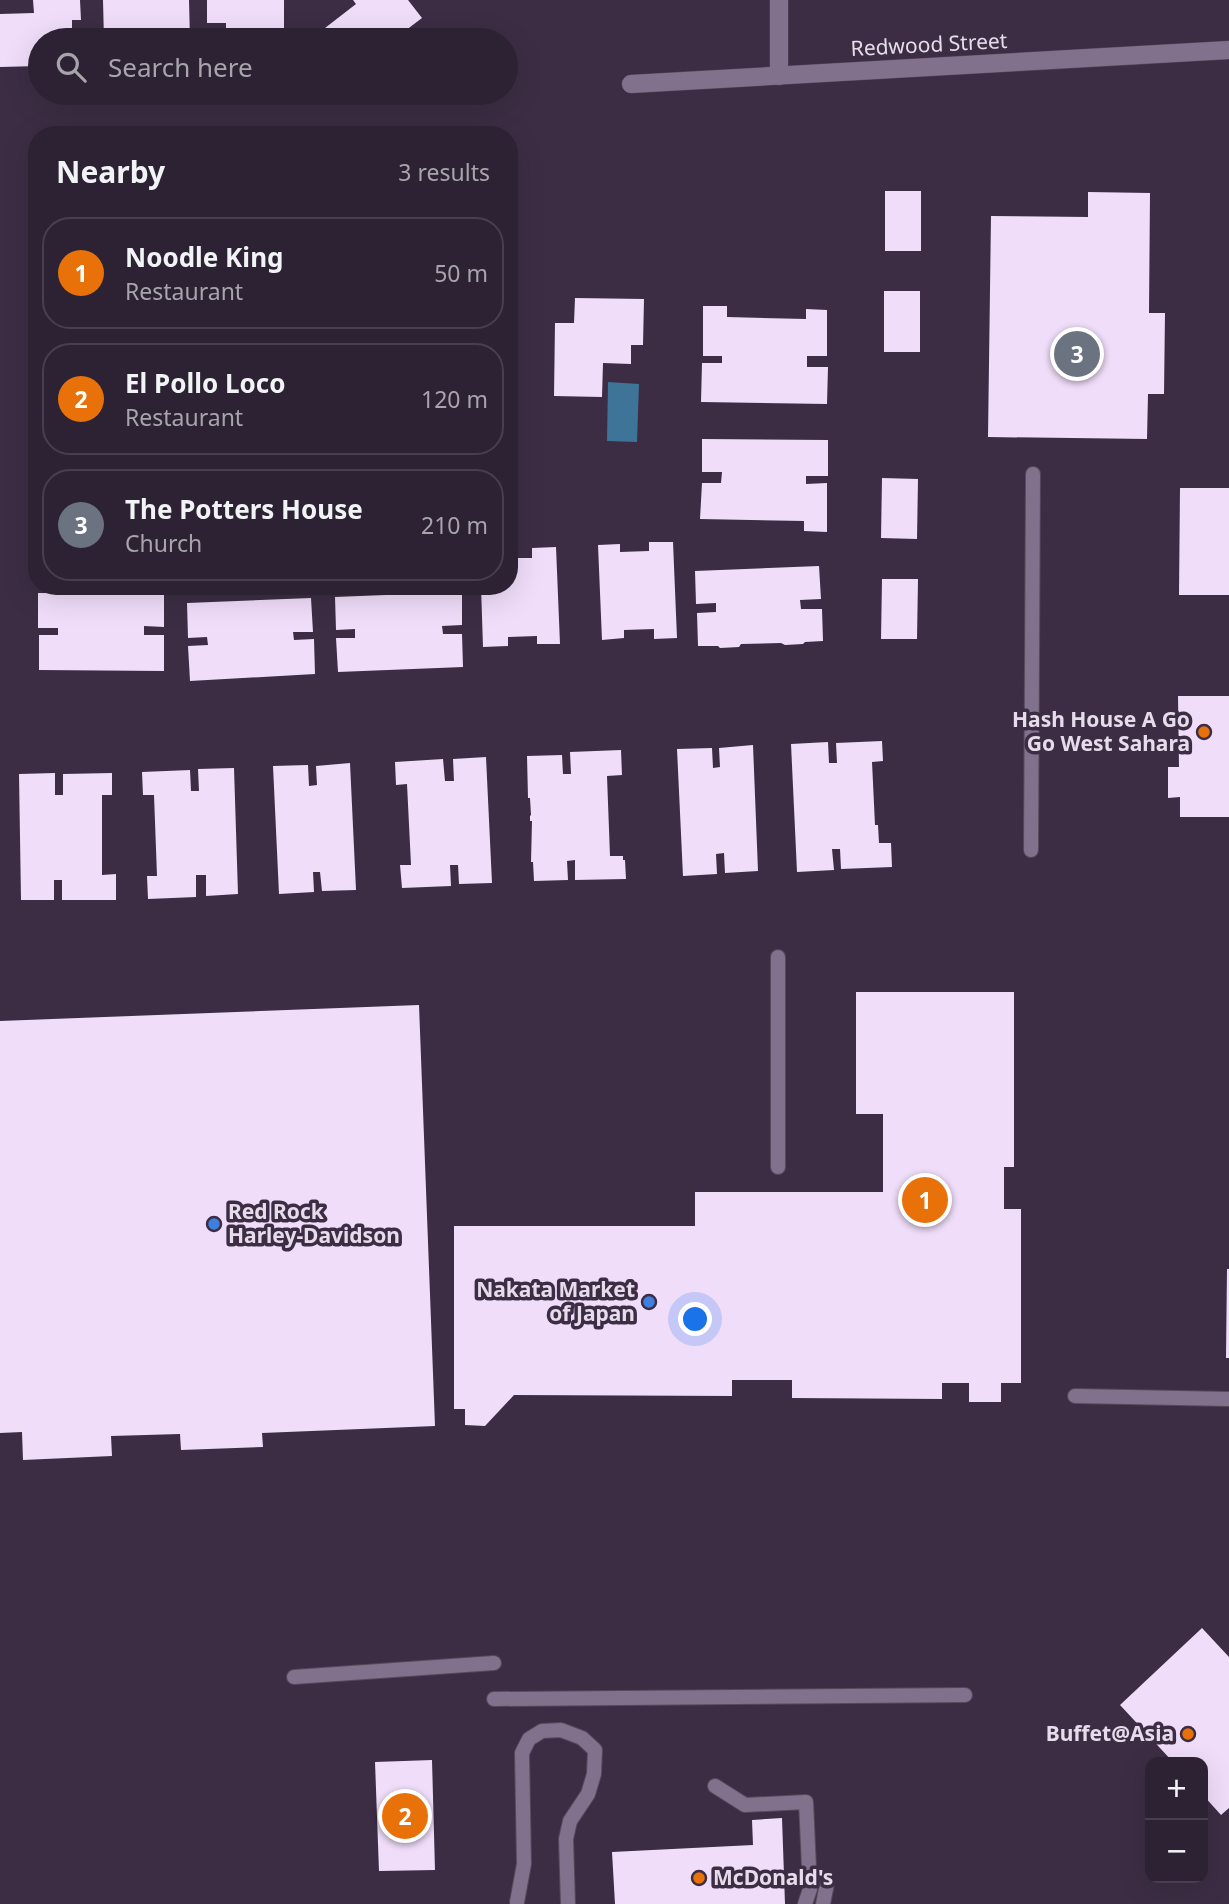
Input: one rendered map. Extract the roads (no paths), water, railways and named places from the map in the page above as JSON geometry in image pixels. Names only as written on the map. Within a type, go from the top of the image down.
[{"type":"street","points":[[779,0],[779,76]]},
{"type":"street","name":"Redwood Street","points":[[631,84],[1229,50]]},
{"type":"lane","points":[[1031,850],[1033,474]]},
{"type":"lane","points":[[778,957],[778,1167]]},
{"type":"lane","points":[[1075,1396],[1229,1399]]},
{"type":"lane","points":[[294,1678],[494,1662]]},
{"type":"lane","points":[[494,1699],[965,1695]]},
{"type":"lane","points":[[517,1902],[524,1864],[522,1753],[529,1740],[542,1731],[561,1730],[582,1738],[595,1750],[594,1774],[588,1794],[570,1821],[566,1839],[568,1904]]},
{"type":"lane","points":[[715,1786],[745,1805],[806,1802],[810,1889],[805,1904]]},
{"type":"lane","points":[[823,1904],[827,1884]]},
{"type":"water","points":[[608,382],[639,384],[637,442],[607,441]]},
{"type":"place","name":"The Potters House","points":[[1077,354]]},
{"type":"place","name":"Hash House A Go Go West Sahara","points":[[1204,732]]},
{"type":"place","name":"Noodle King","points":[[925,1200]]},
{"type":"place","name":"Red Rock Harley-Davidson","points":[[214,1224]]},
{"type":"place","name":"Nakata Market of Japan","points":[[649,1302]]},
{"type":"place","name":"Buffet@Asia","points":[[1188,1734]]},
{"type":"place","name":"El Pollo Loco","points":[[405,1816]]},
{"type":"place","name":"McDonald's","points":[[699,1878]]}]
